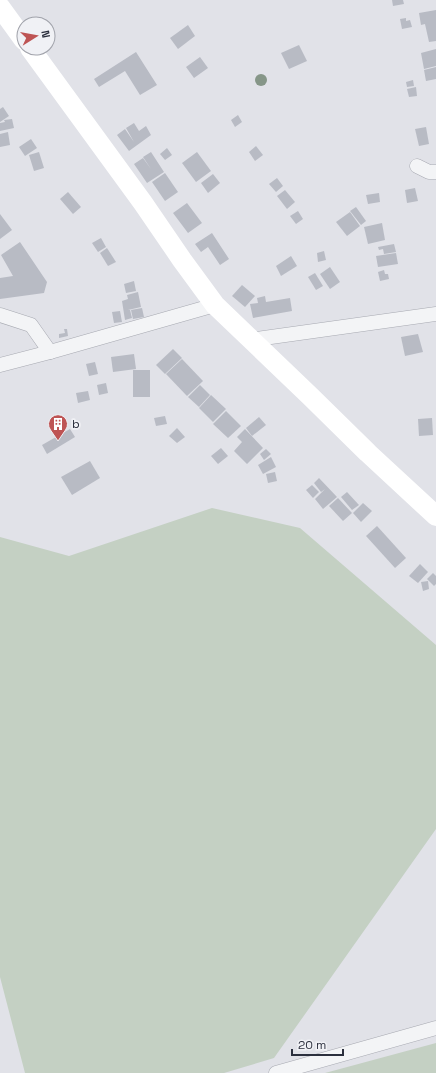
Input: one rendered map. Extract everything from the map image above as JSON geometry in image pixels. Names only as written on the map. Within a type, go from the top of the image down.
[{"type":"street","points":[[8,0],[0,7],[16,29]]},
{"type":"street","points":[[36,56],[215,305],[368,453],[436,516]]},
{"type":"street","points":[[416,166],[430,172],[436,172]]},
{"type":"street","points":[[0,365],[215,305]]},
{"type":"street","points":[[250,340],[436,314]]},
{"type":"street","points":[[0,315],[31,325],[50,352]]},
{"type":"street","points":[[276,1073],[436,1028]]},
{"type":"green space","points":[[212,508],[300,528],[436,645],[436,829],[274,1058],[224,1073],[25,1073],[0,977],[0,537],[69,556]]},
{"type":"green space","points":[[436,1043],[436,1073],[325,1073]]},
{"type":"building","points":[[392,0],[403,0],[404,4],[393,6]]},
{"type":"building","points":[[436,10],[436,41],[429,42],[425,24],[421,25],[419,13]]},
{"type":"building","points":[[406,18],[406,21],[410,20],[412,27],[402,29],[400,19]]},
{"type":"building","points":[[188,25],[195,36],[178,49],[170,38]]},
{"type":"building","points":[[299,45],[307,61],[289,69],[281,53]]},
{"type":"building","points":[[436,49],[436,66],[424,69],[421,53]]},
{"type":"building","points":[[136,52],[157,85],[140,95],[125,71],[99,87],[94,79]]},
{"type":"building","points":[[200,57],[208,68],[194,78],[186,67]]},
{"type":"building","points":[[436,67],[436,79],[426,81],[424,70]]},
{"type":"building","points":[[413,80],[414,86],[407,87],[406,82]]},
{"type":"building","points":[[416,87],[417,96],[409,97],[407,89]]},
{"type":"building","points":[[3,107],[9,116],[0,122],[0,109]]},
{"type":"building","points":[[238,115],[242,122],[235,127],[231,120]]},
{"type":"building","points":[[12,119],[14,128],[0,131],[0,123],[5,122],[4,120]]},
{"type":"building","points":[[134,123],[139,131],[146,126],[151,135],[129,151],[117,135],[125,129],[134,142],[126,128]]},
{"type":"building","points":[[426,127],[429,144],[419,146],[415,129]]},
{"type":"building","points":[[8,132],[10,145],[0,147],[0,134]]},
{"type":"building","points":[[31,139],[37,148],[25,156],[19,147]]},
{"type":"building","points":[[256,146],[263,155],[255,161],[249,152]]},
{"type":"building","points":[[167,148],[172,155],[165,160],[160,154]]},
{"type":"building","points":[[39,152],[44,168],[34,171],[29,155]]},
{"type":"building","points":[[151,152],[164,172],[147,183],[134,164],[143,158],[151,169],[143,157]]},
{"type":"building","points":[[197,152],[211,171],[196,182],[182,163]]},
{"type":"building","points":[[165,173],[178,192],[165,201],[152,182]]},
{"type":"building","points":[[213,174],[220,183],[208,193],[201,183]]},
{"type":"building","points":[[277,178],[283,186],[276,192],[269,184]]},
{"type":"building","points":[[415,188],[418,201],[407,203],[405,190]]},
{"type":"building","points":[[285,190],[295,202],[287,209],[277,196]]},
{"type":"building","points":[[68,192],[81,207],[73,214],[60,199]]},
{"type":"building","points":[[379,193],[380,202],[368,204],[366,195]]},
{"type":"building","points":[[187,203],[202,223],[188,233],[173,213]]},
{"type":"building","points":[[356,207],[366,221],[361,225],[350,211]]},
{"type":"building","points":[[298,211],[303,219],[296,224],[290,216]]},
{"type":"building","points":[[350,212],[360,226],[347,236],[336,222]]},
{"type":"building","points":[[0,214],[12,230],[0,239]]},
{"type":"building","points":[[382,223],[385,240],[368,244],[364,227]]},
{"type":"building","points":[[212,233],[229,259],[220,265],[208,247],[201,252],[195,244]]},
{"type":"building","points":[[101,238],[106,247],[98,252],[92,243]]},
{"type":"building","points":[[20,242],[47,282],[44,293],[0,299],[0,278],[13,276],[1,255]]},
{"type":"building","points":[[394,244],[396,252],[384,254],[383,249],[379,250],[378,247]]},
{"type":"building","points":[[107,248],[116,262],[108,266],[100,253]]},
{"type":"building","points":[[324,251],[326,260],[318,262],[317,253]]},
{"type":"building","points":[[396,253],[398,264],[378,267],[376,256]]},
{"type":"building","points":[[291,256],[297,266],[281,276],[276,266]]},
{"type":"building","points":[[330,267],[340,282],[330,289],[320,274]]},
{"type":"building","points":[[384,270],[385,274],[388,274],[389,279],[380,281],[378,272]]},
{"type":"building","points":[[315,273],[323,286],[316,290],[308,277]]},
{"type":"building","points":[[134,281],[136,291],[126,293],[124,284]]},
{"type":"building","points":[[242,285],[255,296],[245,307],[232,296]]},
{"type":"building","points":[[138,292],[141,307],[128,310],[130,310],[132,318],[125,320],[122,301],[128,299],[127,295]]},
{"type":"building","points":[[265,296],[266,302],[290,298],[292,311],[253,318],[250,304],[258,303],[257,298]]},
{"type":"building","points":[[142,308],[144,317],[133,319],[131,310]]},
{"type":"building","points":[[120,311],[122,322],[114,323],[112,312]]},
{"type":"building","points":[[64,329],[67,329],[68,336],[59,338],[59,334],[65,333]]},
{"type":"building","points":[[418,334],[423,352],[405,356],[401,337]]},
{"type":"building","points":[[173,349],[182,358],[165,374],[156,365]]},
{"type":"building","points":[[134,354],[136,369],[113,372],[111,357]]},
{"type":"building","points":[[182,359],[203,381],[187,396],[166,374]]},
{"type":"building","points":[[95,362],[98,374],[89,376],[86,364]]},
{"type":"building","points":[[133,370],[150,370],[150,397],[133,397]]},
{"type":"building","points":[[106,383],[108,393],[99,395],[97,385]]},
{"type":"building","points":[[200,385],[210,395],[199,407],[188,397]]},
{"type":"building","points":[[88,391],[90,400],[78,403],[76,393]]},
{"type":"building","points":[[211,395],[226,409],[213,422],[199,408]]},
{"type":"building","points":[[226,411],[241,426],[228,438],[213,424]]},
{"type":"building","points":[[165,416],[167,424],[156,426],[154,418]]},
{"type":"building","points":[[259,417],[266,425],[252,436],[246,428]]},
{"type":"building","points":[[432,418],[433,435],[419,436],[418,419]]},
{"type":"building","points":[[177,428],[185,437],[177,443],[169,436]]},
{"type":"building","name":"b","points":[[70,429],[75,437],[47,454],[42,445]]},
{"type":"building","points":[[245,429],[263,448],[247,464],[234,451],[242,442],[237,437]]},
{"type":"building","points":[[221,448],[228,456],[218,464],[211,456]]},
{"type":"building","points":[[266,449],[271,454],[264,460],[260,454]]},
{"type":"building","points":[[271,457],[276,467],[263,474],[258,465]]},
{"type":"building","points":[[90,461],[100,478],[72,495],[61,477]]},
{"type":"building","points":[[275,472],[277,481],[268,483],[266,474]]},
{"type":"building","points":[[319,478],[337,497],[323,509],[315,499],[325,489],[321,492],[314,483]]},
{"type":"building","points":[[312,485],[319,492],[313,498],[306,490]]},
{"type":"building","points":[[347,492],[359,505],[352,510],[341,497]]},
{"type":"building","points":[[338,498],[352,513],[343,521],[329,506]]},
{"type":"building","points":[[363,503],[372,511],[361,522],[353,513]]},
{"type":"building","points":[[377,526],[406,558],[395,568],[366,536]]},
{"type":"building","points":[[420,564],[428,572],[418,583],[409,576]]},
{"type":"building","points":[[433,573],[436,576],[436,584],[434,586],[427,579]]},
{"type":"building","points":[[428,581],[429,589],[423,591],[421,582]]},
{"type":"place","name":"b","points":[[58,441]]}]
